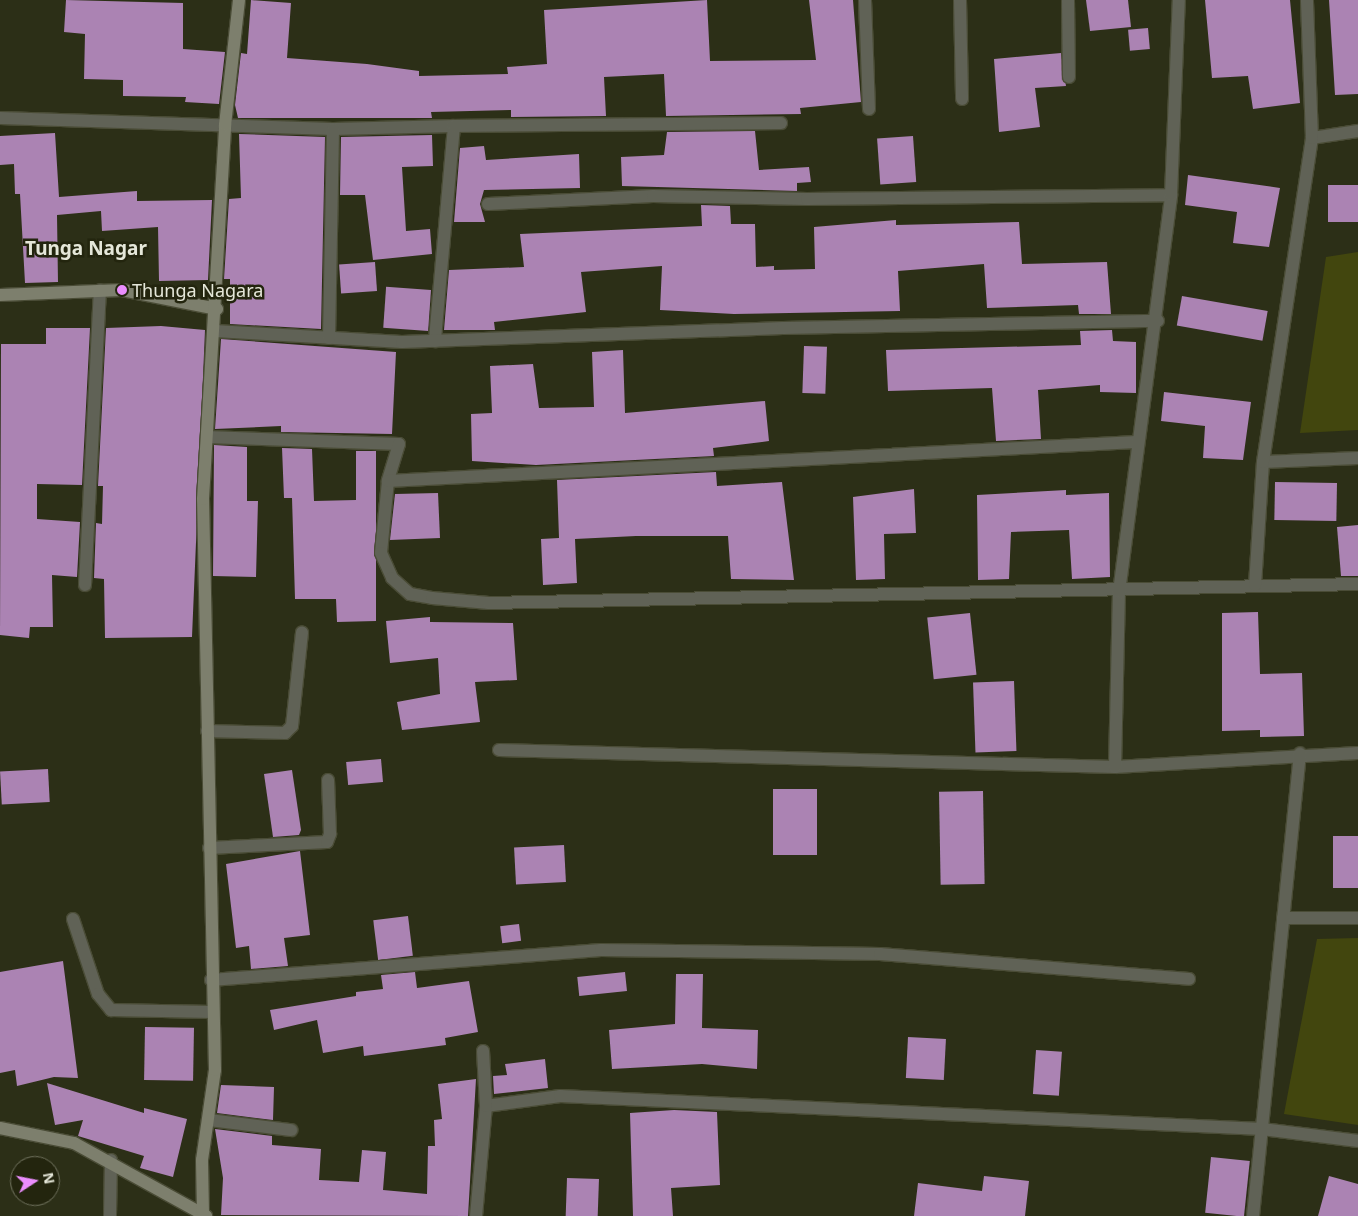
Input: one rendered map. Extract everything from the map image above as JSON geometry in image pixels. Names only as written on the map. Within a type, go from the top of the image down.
[{"type":"street","points":[[204,1214],[202,1160],[215,1070],[211,980],[203,499],[216,331],[225,125],[239,0]]},
{"type":"street","points":[[865,0],[869,110]]},
{"type":"street","points":[[960,0],[962,99]]},
{"type":"street","points":[[1068,0],[1069,77]]},
{"type":"street","points":[[1115,766],[1119,592],[1136,442],[1158,321],[1171,196],[1179,0]]},
{"type":"street","points":[[1255,585],[1263,462],[1312,138],[1307,0]]},
{"type":"street","points":[[0,118],[333,129],[781,123]]},
{"type":"street","points":[[435,342],[454,126]]},
{"type":"street","points":[[329,338],[333,129]]},
{"type":"street","points":[[1312,138],[1358,131]]},
{"type":"street","points":[[488,204],[653,196],[807,199],[1171,196]]},
{"type":"street","points":[[85,585],[100,290]]},
{"type":"street","points":[[0,295],[122,290],[217,309]]},
{"type":"street","points":[[216,331],[435,342],[783,328],[1158,321]]},
{"type":"street","points":[[207,437],[398,444],[388,481],[381,553],[392,578],[410,594],[432,598],[489,602],[1119,592],[1255,585],[1358,584]]},
{"type":"street","points":[[388,481],[1136,442]]},
{"type":"street","points":[[1263,462],[1358,458]]},
{"type":"street","points":[[207,731],[285,733],[292,726],[302,633]]},
{"type":"street","points":[[499,750],[1115,766],[1300,753],[1358,753]]},
{"type":"street","points":[[1253,1216],[1300,753]]},
{"type":"street","points":[[209,848],[326,842],[330,834],[328,780]]},
{"type":"street","points":[[1283,918],[1358,918]]},
{"type":"street","points":[[73,919],[98,994],[110,1010],[212,1012]]},
{"type":"street","points":[[211,980],[600,950],[880,954],[1188,979]]},
{"type":"street","points":[[476,1216],[486,1106],[483,1051]]},
{"type":"street","points":[[486,1106],[560,1096],[1262,1129],[1358,1141]]},
{"type":"street","points":[[208,1120],[291,1130]]},
{"type":"street","points":[[0,1128],[74,1143],[111,1160],[204,1214]]},
{"type":"street","points":[[110,1216],[111,1160]]},
{"type":"green space","points":[[1358,252],[1358,430],[1300,433],[1326,257]]},
{"type":"green space","points":[[1358,938],[1358,1125],[1284,1114],[1317,939]]},
{"type":"building","points":[[66,0],[183,3],[183,49],[225,52],[219,104],[185,102],[186,97],[123,96],[123,80],[84,79],[85,34],[64,32]]},
{"type":"building","points":[[251,0],[291,3],[287,58],[367,64],[419,71],[419,76],[508,74],[507,67],[547,64],[544,10],[707,0],[710,61],[816,60],[809,0],[853,0],[861,102],[800,108],[801,114],[666,116],[664,74],[604,77],[606,116],[511,117],[511,110],[431,112],[432,118],[238,118],[235,105],[241,53],[247,54]]},
{"type":"building","points":[[1086,0],[1128,0],[1131,27],[1090,31]]},
{"type":"building","points":[[1205,0],[1290,0],[1300,103],[1253,109],[1248,76],[1212,78]]},
{"type":"building","points":[[1329,0],[1358,0],[1358,94],[1335,95]]},
{"type":"building","points":[[1148,28],[1150,49],[1130,51],[1128,30]]},
{"type":"building","points":[[1061,53],[1066,86],[1035,88],[1040,127],[999,132],[994,59]]},
{"type":"building","points":[[755,131],[759,170],[809,167],[811,182],[797,183],[797,191],[622,186],[621,157],[664,155],[667,132]]},
{"type":"building","points":[[55,133],[59,197],[137,191],[137,201],[212,200],[208,280],[159,281],[158,227],[102,231],[101,211],[57,215],[58,282],[25,283],[20,194],[15,194],[14,164],[0,165],[0,136]]},
{"type":"building","points":[[239,134],[325,137],[321,329],[230,324],[230,279],[224,279],[229,199],[241,198]]},
{"type":"building","points":[[432,135],[433,166],[402,167],[406,231],[430,229],[432,254],[373,260],[365,195],[340,195],[341,137]]},
{"type":"building","points":[[913,136],[916,182],[880,184],[877,139]]},
{"type":"building","points":[[484,146],[486,160],[579,154],[580,188],[484,190],[480,204],[485,222],[454,222],[460,148]]},
{"type":"building","points":[[1188,175],[1280,188],[1269,247],[1233,243],[1237,212],[1185,205]]},
{"type":"building","points":[[1328,185],[1358,185],[1358,222],[1328,222]]},
{"type":"building","points":[[701,205],[730,206],[731,224],[755,224],[756,267],[774,266],[774,270],[815,269],[814,227],[896,220],[896,225],[1019,222],[1022,264],[1107,262],[1111,314],[1079,314],[1078,305],[987,308],[984,264],[898,271],[900,311],[734,314],[660,310],[662,266],[581,272],[586,312],[494,322],[495,330],[444,330],[449,270],[524,267],[520,234],[702,226]]},
{"type":"building","points":[[375,262],[377,291],[341,293],[339,265]]},
{"type":"building","points":[[386,287],[431,290],[428,331],[383,328]]},
{"type":"building","points":[[1182,296],[1268,311],[1262,341],[1177,326]]},
{"type":"building","points":[[161,326],[205,330],[192,637],[105,638],[104,579],[94,578],[96,523],[102,524],[103,486],[98,486],[106,328]]},
{"type":"building","points":[[46,328],[90,328],[82,485],[37,484],[37,519],[80,522],[77,577],[52,575],[53,627],[30,627],[29,638],[0,635],[1,344],[46,344]]},
{"type":"building","points":[[1112,330],[1113,341],[1136,342],[1136,393],[1100,392],[1100,385],[1038,390],[1041,439],[996,441],[992,388],[888,391],[886,350],[1081,345],[1080,331]]},
{"type":"building","points":[[221,339],[396,352],[392,434],[281,432],[281,426],[215,429]]},
{"type":"building","points":[[804,346],[827,347],[825,394],[802,393]]},
{"type":"building","points":[[623,350],[625,413],[765,401],[769,441],[713,448],[714,456],[536,465],[472,461],[471,414],[492,413],[490,366],[533,364],[539,408],[594,407],[592,352]]},
{"type":"building","points":[[1164,392],[1251,402],[1243,460],[1203,458],[1205,426],[1161,421]]},
{"type":"building","points":[[214,445],[247,447],[247,501],[258,501],[256,577],[213,576]]},
{"type":"building","points":[[282,448],[312,449],[314,501],[356,500],[356,451],[376,451],[376,621],[337,622],[336,599],[295,599],[292,498],[284,498]]},
{"type":"building","points":[[716,472],[717,486],[782,482],[794,580],[731,579],[728,536],[636,536],[575,539],[577,583],[543,585],[541,539],[559,538],[557,480]]},
{"type":"building","points":[[1275,482],[1337,483],[1336,521],[1274,520]]},
{"type":"building","points":[[914,489],[916,533],[884,534],[885,579],[856,580],[853,497]]},
{"type":"building","points":[[1066,490],[1066,495],[1109,493],[1110,577],[1072,579],[1069,530],[1011,532],[1009,579],[978,580],[977,495]]},
{"type":"building","points":[[438,493],[440,538],[390,540],[395,494]]},
{"type":"building","points":[[1358,525],[1358,576],[1341,576],[1337,527]]},
{"type":"building","points":[[1258,612],[1260,674],[1302,673],[1304,736],[1260,737],[1260,730],[1222,731],[1222,613]]},
{"type":"building","points":[[970,613],[976,675],[934,679],[927,617]]},
{"type":"building","points":[[430,617],[430,622],[513,623],[517,680],[475,682],[480,722],[402,730],[397,702],[440,694],[438,658],[390,663],[386,621]]},
{"type":"building","points":[[1014,681],[1016,751],[975,752],[973,682]]},
{"type":"building","points":[[381,759],[383,782],[348,785],[346,762]]},
{"type":"building","points":[[48,769],[50,802],[2,804],[0,772]]},
{"type":"building","points":[[292,770],[301,830],[299,835],[273,837],[264,774]]},
{"type":"building","points":[[773,789],[817,789],[817,855],[773,855]]},
{"type":"building","points":[[983,791],[985,884],[941,885],[939,792]]},
{"type":"building","points":[[1333,836],[1358,836],[1358,888],[1333,888]]},
{"type":"building","points":[[564,845],[566,882],[516,885],[514,848]]},
{"type":"building","points":[[300,851],[310,935],[284,938],[288,966],[251,969],[249,946],[236,948],[226,864]]},
{"type":"building","points":[[408,916],[413,956],[378,960],[373,920]]},
{"type":"building","points":[[519,924],[521,941],[502,943],[500,926]]},
{"type":"building","points":[[63,961],[78,1078],[54,1077],[17,1086],[15,1070],[0,1073],[0,972]]},
{"type":"building","points":[[415,972],[417,988],[469,981],[478,1032],[445,1038],[446,1045],[364,1056],[363,1046],[323,1053],[317,1020],[274,1030],[270,1010],[356,996],[356,992],[383,989],[381,975]]},
{"type":"building","points":[[625,972],[627,991],[579,996],[577,977]]},
{"type":"building","points":[[676,974],[703,974],[702,1028],[758,1030],[757,1069],[702,1064],[612,1069],[609,1030],[675,1024]]},
{"type":"building","points":[[145,1027],[194,1028],[193,1081],[144,1080]]},
{"type":"building","points":[[908,1037],[946,1039],[944,1080],[906,1078]]},
{"type":"building","points":[[1036,1050],[1062,1052],[1059,1096],[1033,1094]]},
{"type":"building","points":[[545,1059],[548,1088],[494,1094],[493,1076],[507,1075],[505,1064]]},
{"type":"building","points":[[476,1079],[468,1216],[221,1215],[223,1178],[215,1129],[272,1136],[272,1145],[321,1149],[319,1180],[359,1182],[362,1150],[386,1152],[383,1190],[427,1194],[428,1146],[435,1146],[434,1120],[442,1119],[438,1084]]},
{"type":"building","points":[[47,1083],[144,1113],[144,1108],[187,1119],[173,1177],[140,1168],[144,1156],[78,1136],[83,1120],[55,1125]]},
{"type":"building","points":[[221,1085],[274,1087],[273,1120],[217,1113]]},
{"type":"building","points":[[674,1110],[717,1112],[720,1185],[671,1188],[673,1216],[633,1216],[630,1113]]},
{"type":"building","points":[[1211,1157],[1250,1161],[1244,1216],[1205,1213]]},
{"type":"building","points":[[984,1176],[1029,1181],[1025,1216],[914,1216],[918,1183],[982,1191]]},
{"type":"building","points":[[1329,1176],[1358,1184],[1358,1216],[1318,1216]]},
{"type":"building","points":[[567,1178],[599,1179],[598,1216],[566,1216]]},
{"type":"place","name":"Thunga Nagara","points":[[122,290]]},
{"type":"district","name":"Tunga Nagar","points":[[86,249]]}]
